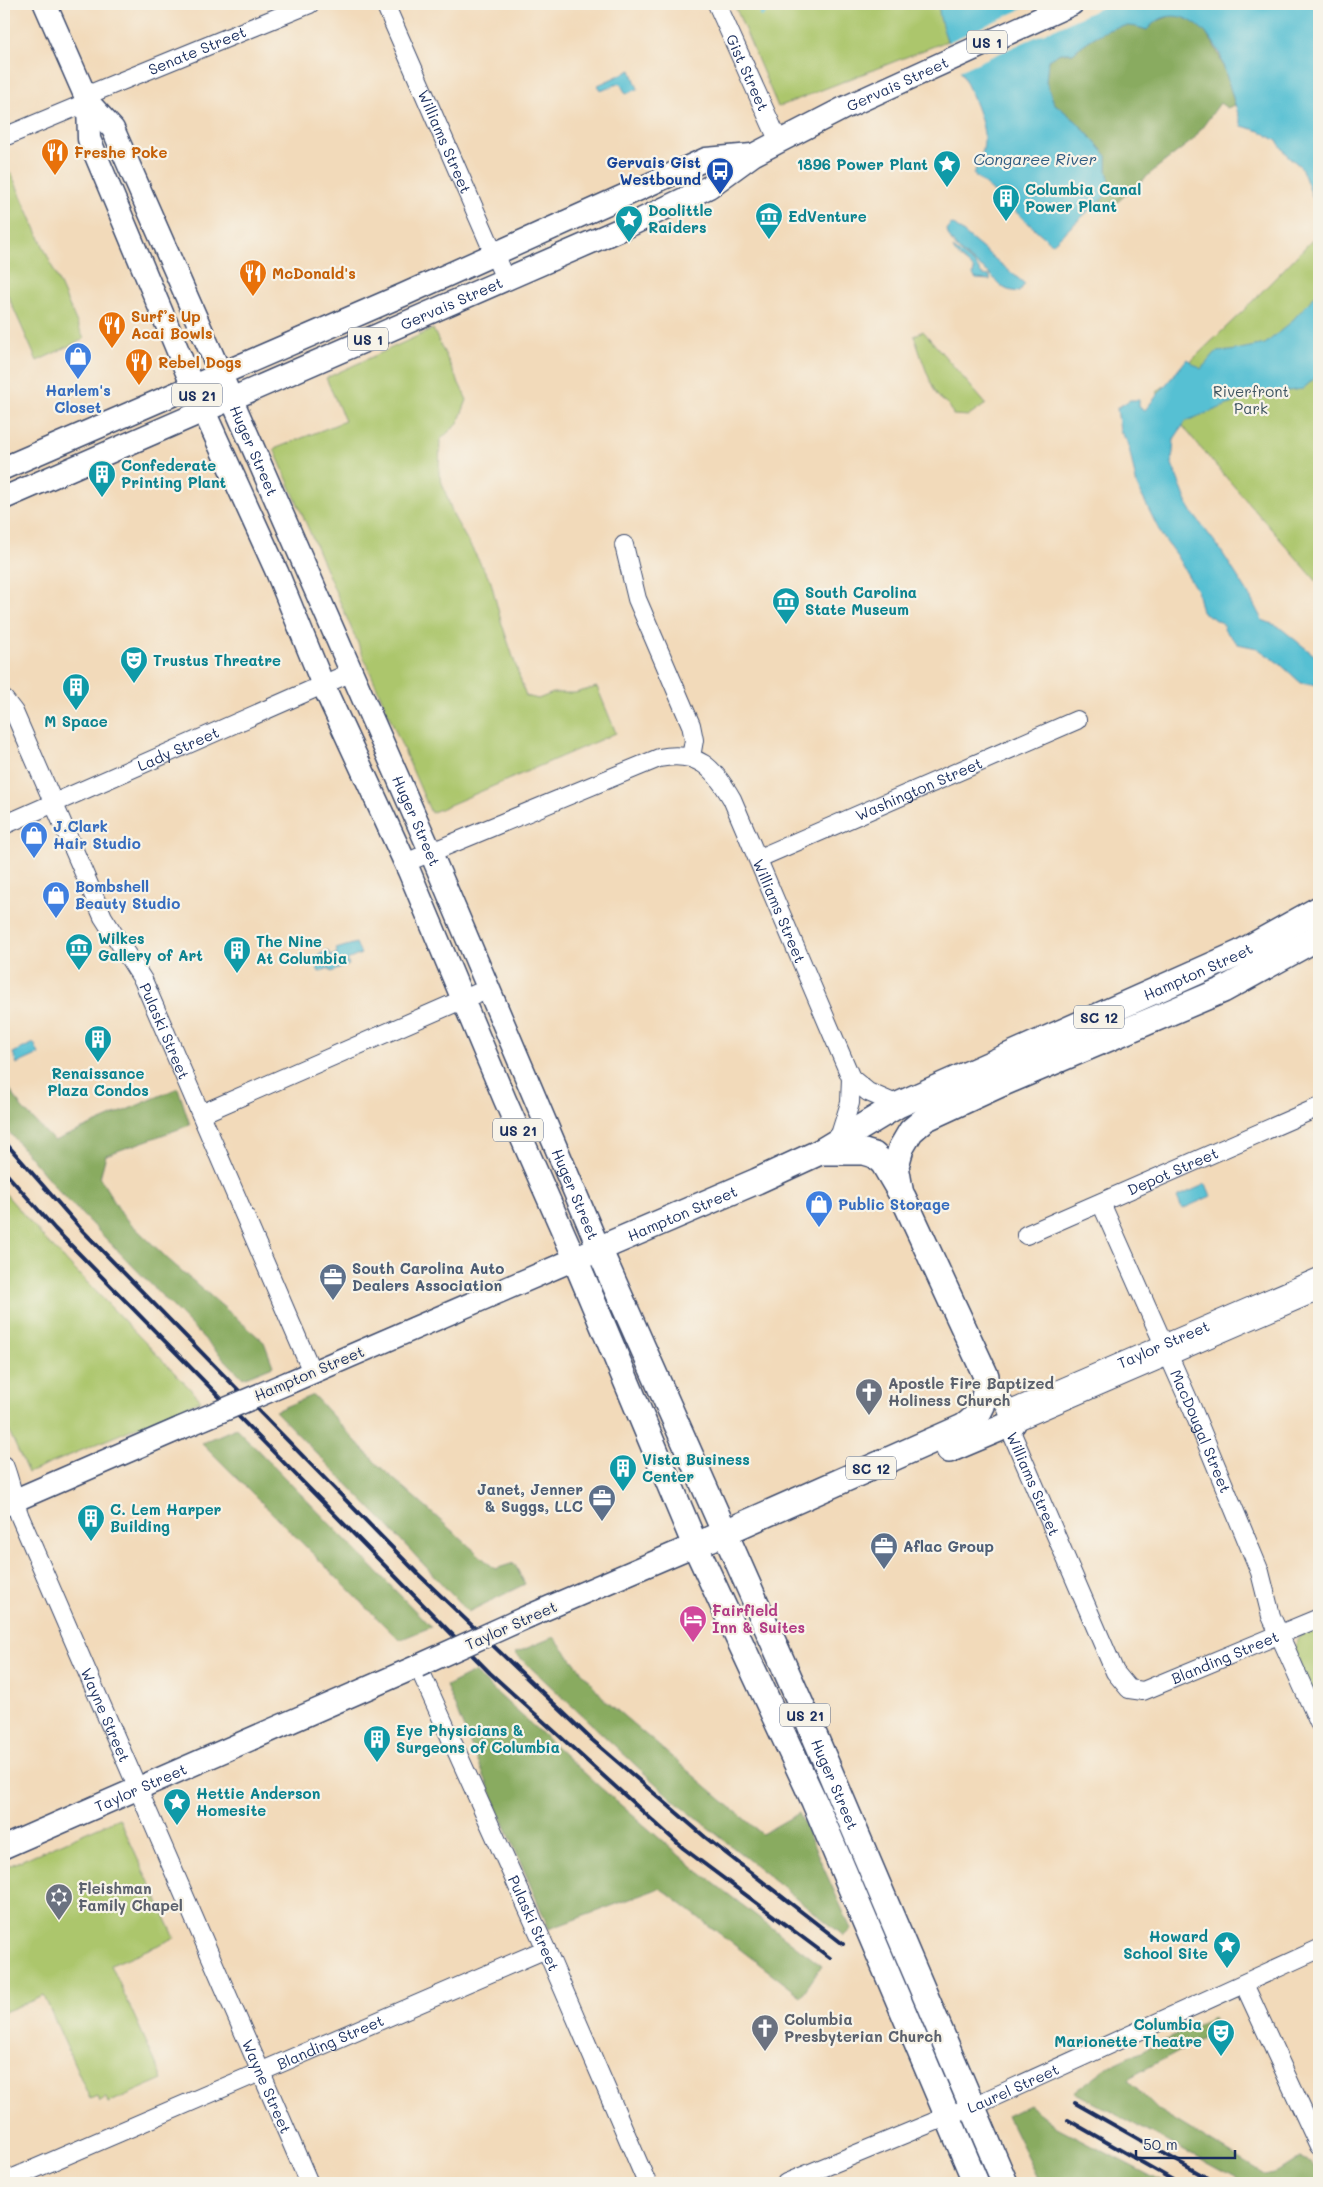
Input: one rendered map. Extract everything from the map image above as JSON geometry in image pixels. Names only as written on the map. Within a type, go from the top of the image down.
[{"type":"highway","name":"Hampton Street","points":[[575,1259],[757,1181],[829,1147],[898,1105],[1171,986],[1240,953],[1319,909]]},
{"type":"highway","name":"Hampton Street","points":[[903,1197],[896,1173],[898,1154],[907,1136],[925,1119],[1001,1084],[1223,990],[1315,940]]},
{"type":"highway","points":[[829,1147],[874,1155],[882,1163],[903,1197]]},
{"type":"highway","name":"Williams Street","points":[[903,1197],[986,1376]]},
{"type":"highway","name":"Huger Street","points":[[599,1249],[807,1718],[1004,2183]]},
{"type":"highway","name":"Huger Street","points":[[575,1259],[696,1545],[814,1802],[976,2183]]},
{"type":"highway","name":"Taylor Street","points":[[696,1545],[971,1422],[981,1410],[985,1398],[986,1376]]},
{"type":"highway","points":[[897,1456],[945,1451],[1010,1417]]},
{"type":"main road","name":"Huger Street","points":[[45,4],[86,99],[113,129],[431,853],[599,1249]]},
{"type":"main road","name":"Gervais Street","points":[[4,498],[628,226],[709,187],[753,155],[903,80],[1072,4]]},
{"type":"main road","name":"Huger Street","points":[[86,99],[89,139],[193,387],[277,572],[323,685],[405,863],[575,1259]]},
{"type":"main road","name":"Gervais Street","points":[[4,468],[193,387],[706,159],[753,155]]},
{"type":"main road","name":"Hampton Street","points":[[9,1503],[575,1259]]},
{"type":"main road","name":"Taylor Street","points":[[4,1847],[139,1786],[696,1545]]},
{"type":"street","name":"Senate Street","points":[[4,138],[86,99],[310,4]]},
{"type":"street","name":"Williams Street","points":[[385,4],[505,279]]},
{"type":"street","name":"Gist Street","points":[[717,4],[779,142]]},
{"type":"street","points":[[405,863],[659,758],[673,755],[691,757],[694,740],[691,725],[637,599],[624,546]]},
{"type":"street","name":"Lady Street","points":[[4,824],[352,672]]},
{"type":"street","name":"Pulaski Street","points":[[4,699],[14,712],[107,926],[143,980],[312,1372]]},
{"type":"street","name":"Washington Street","points":[[759,858],[1077,720]]},
{"type":"street","name":"Williams Street","points":[[691,757],[707,766],[720,779],[732,799],[759,858],[851,1078],[850,1103],[829,1147]]},
{"type":"street","points":[[201,1114],[489,988]]},
{"type":"street","name":"Williams Street","points":[[851,1078],[868,1092],[898,1105]]},
{"type":"street","name":"Depot Street","points":[[1026,1235],[1319,1107]]},
{"type":"street","name":"MacDougal Street","points":[[1101,1203],[1192,1408],[1260,1572],[1271,1616],[1280,1634]]},
{"type":"street","name":"Taylor Street","points":[[1010,1417],[1165,1350],[1319,1277]]},
{"type":"street","name":"Taylor Street","points":[[1165,1350],[1319,1291]]},
{"type":"street","name":"Williams Street","points":[[986,1376],[996,1387],[1010,1417],[1013,1436],[1115,1672],[1129,1689]]},
{"type":"street","name":"Wayne Street","points":[[4,1465],[10,1478],[9,1503],[139,1786],[310,2183]]},
{"type":"street","name":"Blanding Street","points":[[1129,1689],[1143,1691],[1319,1618]]},
{"type":"street","points":[[1280,1634],[1319,1723]]},
{"type":"street","name":"Pulaski Street","points":[[418,1666],[546,1949],[647,2183]]},
{"type":"street","name":"Blanding Street","points":[[4,2182],[546,1949]]},
{"type":"street","name":"Laurel Street","points":[[786,2183],[971,2107],[1319,1949]]},
{"type":"street","points":[[1244,1984],[1319,2146]]},
{"type":"green space","points":[[734,4],[939,4],[947,41],[778,107]]},
{"type":"green space","points":[[1175,14],[1188,18],[1200,26],[1209,37],[1222,64],[1235,105],[1227,108],[1220,103],[1193,140],[1159,166],[1107,211],[1100,212],[1094,205],[1112,190],[1107,171],[1107,156],[1077,122],[1054,103],[1046,82],[1048,60],[1060,53],[1073,53],[1084,44],[1113,28],[1127,25],[1147,30],[1152,23]]},
{"type":"green space","points":[[11,173],[84,339],[37,361],[4,287],[4,176]]},
{"type":"green space","name":"Riverfront Park","points":[[1319,233],[1319,584],[1198,445],[1156,392],[1167,384],[1243,311]]},
{"type":"green space","points":[[433,329],[467,400],[458,423],[440,440],[439,474],[454,517],[491,582],[501,621],[526,696],[538,699],[553,693],[575,693],[597,687],[616,733],[431,813],[274,449],[345,421],[326,378]]},
{"type":"green space","points":[[923,331],[986,404],[969,416],[953,415],[950,407],[937,395],[914,336]]},
{"type":"green space","points":[[4,1080],[22,1108],[54,1141],[178,1088],[190,1125],[106,1155],[100,1178],[123,1216],[169,1260],[264,1342],[273,1366],[243,1378],[58,1190],[4,1126]]},
{"type":"green space","points":[[4,1192],[43,1237],[201,1400],[28,1473],[4,1420]]},
{"type":"green space","points":[[313,1395],[377,1464],[495,1569],[514,1563],[525,1584],[468,1612],[384,1522],[275,1411]]},
{"type":"green space","points":[[236,1428],[431,1627],[399,1640],[202,1443]]},
{"type":"green space","points":[[1309,1630],[1313,1633],[1319,1631],[1319,1706],[1296,1650],[1298,1639]]},
{"type":"green space","points":[[554,1637],[605,1700],[762,1834],[799,1813],[851,1929],[844,1936],[671,1798],[515,1653]]},
{"type":"green space","points":[[474,1672],[601,1788],[694,1868],[822,1966],[801,1996],[660,1888],[549,1929],[446,1686]]},
{"type":"green space","points":[[119,1818],[175,1938],[111,1965],[163,2079],[108,2103],[106,2098],[99,2101],[97,2096],[90,2099],[44,1996],[4,2012],[4,1868]]},
{"type":"green space","points":[[1213,2018],[1219,2029],[1127,2079],[1158,2110],[1266,2175],[1278,2172],[1300,2158],[1311,2162],[1319,2169],[1319,2183],[1244,2183],[1074,2092],[1109,2066]]},
{"type":"green space","points":[[1029,2105],[1057,2127],[1164,2183],[1040,2183],[1007,2116]]},
{"type":"water","name":"Congaree River","points":[[939,4],[1319,4],[1319,214],[1301,167],[1288,156],[1277,141],[1260,131],[1242,126],[1220,54],[1213,42],[1197,25],[1187,19],[1177,16],[1167,17],[1157,21],[1147,30],[1130,26],[1114,28],[1091,39],[1073,53],[1060,53],[1048,60],[1046,82],[1054,103],[1077,122],[1107,156],[1107,171],[1112,190],[1052,244],[973,174],[983,150],[984,134],[982,124],[945,35],[940,19]]},
{"type":"water","points":[[631,70],[638,89],[626,94],[620,83],[601,91],[598,85]]},
{"type":"water","points":[[951,224],[1025,284],[1019,292],[1004,288],[953,244],[947,230]]},
{"type":"water","points":[[953,248],[976,265],[982,275],[990,276],[990,280],[976,279],[973,275],[974,270]]},
{"type":"water","points":[[1319,291],[1319,374],[1303,389],[1251,396],[1186,421],[1174,439],[1172,464],[1190,510],[1218,546],[1248,593],[1262,620],[1278,626],[1319,659],[1319,685],[1301,683],[1280,664],[1257,648],[1238,644],[1225,631],[1222,623],[1202,612],[1197,591],[1176,555],[1162,536],[1137,486],[1128,443],[1120,431],[1117,408],[1130,400],[1139,400],[1139,407],[1145,410],[1187,359],[1201,369],[1216,352],[1265,344],[1290,323]]},
{"type":"water","points":[[356,943],[361,954],[347,960],[349,965],[331,972],[329,968],[319,972],[315,963],[319,961],[317,956],[327,950],[331,956],[337,953],[336,949]]},
{"type":"water","points":[[34,1043],[39,1054],[17,1064],[13,1053]]},
{"type":"water","points":[[1206,1184],[1211,1196],[1182,1209],[1177,1197]]},
{"type":"pier","points":[[1033,4],[1110,4],[957,72],[946,43]]},
{"type":"waterway","points":[[761,15],[769,7],[778,4]]},
{"type":"waterway","points":[[4,1282],[9,1275]]},
{"type":"railway","points":[[4,1141],[82,1230],[418,1574],[591,1739],[705,1837],[843,1944]]},
{"type":"railway","points":[[4,1171],[55,1229],[490,1673],[683,1848],[830,1958]]},
{"type":"railway","points":[[1075,2103],[1216,2183]]},
{"type":"railway","points":[[1068,2120],[1178,2183]]},
{"type":"place","name":"Freshe Poke","points":[[55,176]]},
{"type":"place","name":"1896 Power Plant","points":[[947,188]]},
{"type":"place","name":"Gervais Gist Westbound","points":[[720,195]]},
{"type":"place","name":"Columbia Canal Power Plant","points":[[1006,222]]},
{"type":"place","name":"EdVenture","points":[[769,240]]},
{"type":"place","name":"Doolittle Raiders","points":[[629,243]]},
{"type":"place","name":"McDonald's","points":[[253,297]]},
{"type":"place","name":"Surf’s Up Acai Bowls","points":[[112,349]]},
{"type":"place","name":"Harlem's Closet","points":[[78,380]]},
{"type":"place","name":"Rebel Dogs","points":[[139,386]]},
{"type":"place","name":"Confederate Printing Plant","points":[[102,498]]},
{"type":"place","name":"South Carolina State Museum","points":[[786,625]]},
{"type":"place","name":"Trustus Threatre","points":[[134,684]]},
{"type":"place","name":"M Space","points":[[76,711]]},
{"type":"place","name":"J.Clark Hair Studio","points":[[34,859]]},
{"type":"place","name":"Bombshell Beauty Studio","points":[[56,919]]},
{"type":"place","name":"Wilkes Gallery of Art","points":[[79,971]]},
{"type":"place","name":"The Nine At Columbia","points":[[237,974]]},
{"type":"place","name":"Renaissance Plaza Condos","points":[[98,1063]]},
{"type":"place","name":"Public Storage","points":[[819,1228]]},
{"type":"place","name":"South Carolina Auto Dealers Association","points":[[333,1301]]},
{"type":"place","name":"Apostle Fire Baptized Holiness Church","points":[[869,1416]]},
{"type":"place","name":"Vista Business Center","points":[[623,1492]]},
{"type":"place","name":"Janet, Jenner & Suggs, LLC","points":[[602,1522]]},
{"type":"place","name":"C. Lem Harper Building","points":[[91,1542]]},
{"type":"place","name":"Aflac Group","points":[[884,1570]]},
{"type":"place","name":"Fairfield Inn & Suites","points":[[693,1643]]},
{"type":"place","name":"Eye Physicians & Surgeons of Columbia","points":[[377,1763]]},
{"type":"place","name":"Hettie Anderson Homesite","points":[[177,1826]]},
{"type":"place","name":"Fleishman Family Chapel","points":[[59,1921]]},
{"type":"place","name":"Howard School Site","points":[[1227,1969]]},
{"type":"place","name":"Columbia Presbyterian Church","points":[[765,2052]]},
{"type":"place","name":"Columbia Marionette Theatre","points":[[1221,2057]]}]
